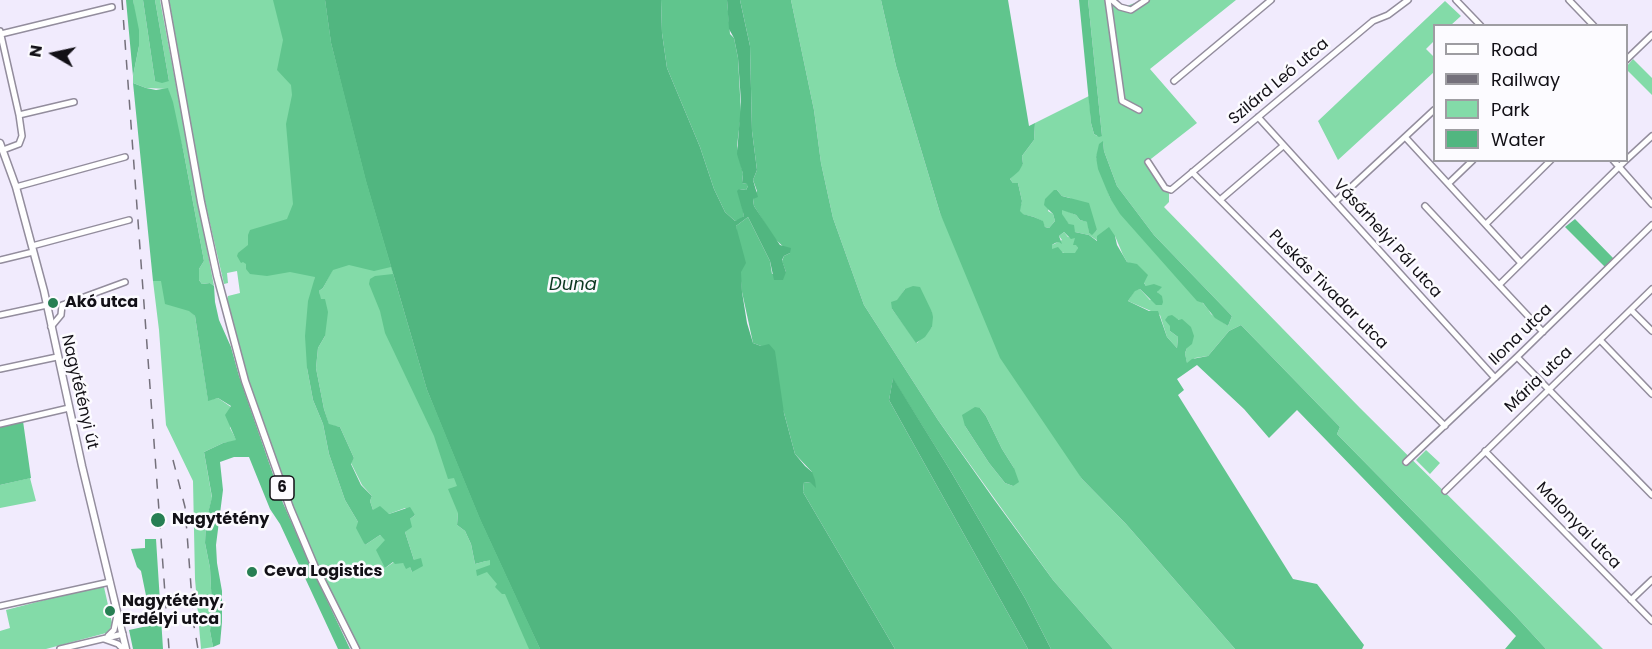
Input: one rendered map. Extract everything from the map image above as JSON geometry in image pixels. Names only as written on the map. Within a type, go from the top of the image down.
[{"type":"main road","name":"6","points":[[165,0],[201,202],[217,276],[245,381],[290,508],[314,565],[356,649]]},
{"type":"main road","name":"Nagytétényi út","points":[[0,143],[16,187],[47,305],[125,649]]},
{"type":"street","points":[[1110,0],[1120,7],[1131,10],[1146,0]]},
{"type":"street","points":[[1110,0],[1122,101],[1139,110]]},
{"type":"street","points":[[1174,81],[1271,0]]},
{"type":"street","name":"Szilárd Leó utca","points":[[1148,162],[1165,188],[1171,190],[1373,21],[1388,15],[1408,0]]},
{"type":"street","points":[[1456,0],[1479,24]]},
{"type":"street","points":[[1569,0],[1592,24]]},
{"type":"street","points":[[3,150],[21,141],[20,115],[0,32],[112,8]]},
{"type":"street","points":[[1628,57],[1652,35]]},
{"type":"street","points":[[20,115],[74,102]]},
{"type":"street","points":[[1335,202],[1433,111]]},
{"type":"street","name":"Vásárhelyi Pál utca","points":[[1258,117],[1496,378]]},
{"type":"street","points":[[1628,158],[1652,136]]},
{"type":"street","points":[[1406,138],[1521,263]]},
{"type":"street","points":[[1220,200],[1283,146]]},
{"type":"street","points":[[16,187],[125,157]]},
{"type":"street","points":[[1449,183],[1471,162]]},
{"type":"street","points":[[1486,224],[1549,162]]},
{"type":"street","points":[[1615,162],[1652,204]]},
{"type":"street","points":[[1499,285],[1624,162]]},
{"type":"street","name":"Puskás Tivadar utca","points":[[1192,172],[1445,426]]},
{"type":"street","points":[[1425,206],[1543,332]]},
{"type":"street","points":[[0,260],[129,220]]},
{"type":"street","name":"Ilona utca","points":[[1406,462],[1496,378],[1652,225]]},
{"type":"street","points":[[51,327],[61,315],[65,303],[125,282]]},
{"type":"street","name":"Mária utca","points":[[1445,491],[1652,290]]},
{"type":"street","points":[[0,315],[47,305]]},
{"type":"street","points":[[1631,310],[1652,331]]},
{"type":"street","points":[[1600,340],[1652,394]]},
{"type":"street","points":[[0,369],[57,357]]},
{"type":"street","points":[[1517,357],[1652,495]]},
{"type":"street","points":[[0,424],[69,408]]},
{"type":"street","name":"Malonyai utca","points":[[1485,451],[1652,621]]},
{"type":"street","points":[[1632,600],[1652,580]]},
{"type":"street","points":[[0,606],[110,582]]},
{"type":"street","points":[[103,638],[114,630],[118,614]]},
{"type":"street","points":[[60,649],[123,634]]},
{"type":"street","points":[[103,638],[125,649]]},
{"type":"green space","points":[[133,0],[143,0],[155,81],[169,81],[155,0],[160,0],[214,286],[210,283],[202,284],[199,280],[199,269],[204,261],[184,154],[168,89],[146,88],[133,83],[139,46]]},
{"type":"green space","points":[[169,0],[325,0],[331,43],[427,390],[540,649],[359,649],[328,588],[277,468],[240,355],[226,302],[228,296],[240,293],[237,271],[227,273],[228,283],[224,284],[203,193]],"holes":[[[332,271],[319,291],[325,336],[318,348],[316,368],[324,409],[329,425],[340,427],[354,458],[351,463],[362,485],[372,496],[370,501],[373,510],[389,514],[405,508],[415,515],[410,519],[405,532],[414,560],[412,572],[410,567],[403,563],[394,562],[385,568],[385,539],[380,535],[365,545],[358,522],[345,500],[329,454],[323,424],[313,400],[307,368],[315,277]],[[458,513],[486,561],[475,564],[471,544],[465,531],[457,525]]]},
{"type":"green space","points":[[791,0],[881,0],[896,66],[940,213],[1082,479],[1126,524],[1235,649],[1113,649],[1053,580],[938,420],[864,305],[833,218],[821,163],[814,110]],"holes":[[[905,289],[932,312],[932,327],[917,343],[892,309]],[[980,408],[1014,468],[1013,486],[1005,483],[965,426]]]},
{"type":"green space","points":[[1088,0],[1117,0],[1118,3],[1127,6],[1142,0],[1236,0],[1150,69],[1197,123],[1147,162],[1169,192],[1169,202],[1164,207],[1360,408],[1603,649],[1546,649],[1337,434],[1340,427],[1241,325],[1229,331],[1208,356],[1195,358],[1187,364],[1185,353],[1187,348],[1179,320],[1175,318],[1170,325],[1170,331],[1178,337],[1177,348],[1167,337],[1160,315],[1128,301],[1135,290],[1140,289],[1150,300],[1159,295],[1158,290],[1146,286],[1132,264],[1127,262],[1115,236],[1098,241],[1089,235],[1075,232],[1061,214],[1062,209],[1088,222],[1089,233],[1092,234],[1097,230],[1070,198],[1062,196],[1057,190],[1048,211],[1053,214],[1055,221],[1049,228],[1045,227],[1042,221],[1019,211],[1022,201],[1018,183],[1013,183],[1010,179],[1023,164],[1022,156],[1034,140],[1035,123],[1089,96],[1094,134],[1102,136]],"holes":[[[1103,142],[1117,186],[1154,235],[1232,316],[1228,326],[1211,314],[1110,198],[1096,157]]]},
{"type":"green space","points":[[1445,1],[1461,16],[1452,24],[1433,24],[1433,42],[1426,49],[1433,56],[1433,73],[1338,160],[1318,121]]},
{"type":"green space","points":[[1633,59],[1652,78],[1652,95],[1628,71],[1628,65]]},
{"type":"green space","points":[[1064,232],[1068,237],[1075,238],[1078,248],[1075,254],[1052,249],[1052,245],[1062,240],[1059,236]]},
{"type":"green space","points":[[161,280],[195,316],[208,400],[218,398],[231,407],[230,428],[237,441],[223,443],[204,452],[212,498],[206,521],[205,543],[210,568],[212,608],[210,631],[213,647],[201,649],[195,579],[193,481],[166,425],[153,281]]},
{"type":"green space","points":[[1426,450],[1440,463],[1430,474],[1416,460]]},
{"type":"green space","points":[[30,478],[36,501],[0,508],[0,485]]},
{"type":"green space","points":[[99,586],[104,587],[112,623],[106,633],[46,649],[0,649],[0,631],[10,628],[6,610]]},
{"type":"shaded area","points":[[126,0],[133,0],[139,30],[139,46],[133,76]]},
{"type":"shaded area","points":[[143,0],[155,0],[169,81],[162,83],[155,81]]},
{"type":"shaded area","points":[[273,0],[325,0],[331,43],[366,181],[391,267],[374,271],[349,265],[333,270],[319,291],[321,299],[325,299],[328,312],[325,336],[318,348],[316,368],[329,424],[340,427],[354,458],[351,464],[361,485],[372,496],[370,501],[373,510],[380,506],[389,514],[410,507],[415,515],[410,519],[412,527],[405,532],[414,560],[421,558],[423,566],[412,572],[410,567],[406,569],[403,563],[393,562],[385,568],[376,550],[385,540],[380,535],[365,545],[356,528],[358,522],[345,500],[329,454],[323,424],[313,400],[307,368],[305,336],[308,301],[315,277],[290,272],[267,276],[250,274],[246,269],[246,264],[241,263],[237,256],[248,245],[250,230],[287,219],[293,204],[286,124],[292,95],[291,85],[277,70],[283,40]]},
{"type":"shaded area","points":[[661,0],[727,0],[730,34],[734,38],[738,58],[741,113],[737,146],[743,174],[742,183],[748,184],[746,190],[739,189],[744,216],[739,220],[735,221],[725,212],[714,189],[700,147],[667,68],[662,33]]},
{"type":"shaded area","points":[[740,0],[791,0],[833,218],[864,305],[938,420],[993,498],[1053,580],[1113,649],[1051,649],[1026,600],[950,470],[893,379],[889,400],[1028,649],[895,649],[803,492],[804,482],[811,483],[812,472],[795,454],[784,413],[761,346],[753,343],[742,292],[736,226],[748,217],[770,261],[772,274],[786,272],[782,261],[784,256],[790,253],[774,238],[754,206],[753,199],[757,191],[753,180],[757,170],[752,131],[750,46]]},
{"type":"shaded area","points":[[881,0],[1008,0],[1029,126],[1035,123],[1034,140],[1022,156],[1023,164],[1019,171],[1010,179],[1013,183],[1018,183],[1022,201],[1020,211],[1043,221],[1045,227],[1049,228],[1055,221],[1053,214],[1044,205],[1045,199],[1054,190],[1062,196],[1089,203],[1097,230],[1092,235],[1089,233],[1087,222],[1062,210],[1062,214],[1069,224],[1074,225],[1075,232],[1089,235],[1097,241],[1097,236],[1109,227],[1127,262],[1137,264],[1148,275],[1144,283],[1146,286],[1154,284],[1162,287],[1157,292],[1162,296],[1162,305],[1156,305],[1140,289],[1135,291],[1128,301],[1149,311],[1158,311],[1167,337],[1177,348],[1178,337],[1170,331],[1170,326],[1165,320],[1172,315],[1179,320],[1182,319],[1191,327],[1194,336],[1192,344],[1185,353],[1187,363],[1192,359],[1208,356],[1229,331],[1241,325],[1340,427],[1337,434],[1546,649],[1505,649],[1516,636],[1297,410],[1269,438],[1244,409],[1197,365],[1177,379],[1184,390],[1178,395],[1293,579],[1317,584],[1364,645],[1362,649],[1235,649],[1126,524],[1082,479],[1000,358],[940,213],[896,66]],"holes":[[[1064,232],[1071,239],[1075,238],[1073,245],[1078,248],[1075,253],[1063,253],[1058,247],[1052,249],[1055,243],[1062,244],[1059,236]]]},
{"type":"shaded area","points":[[1079,0],[1088,0],[1102,136],[1099,137],[1094,134],[1091,123]]},
{"type":"shaded area","points":[[133,83],[156,90],[168,88],[184,154],[204,261],[199,269],[199,280],[202,284],[210,283],[214,286],[219,320],[231,347],[283,503],[350,649],[338,649],[280,524],[270,509],[249,457],[234,457],[220,462],[223,490],[216,545],[222,591],[222,622],[220,644],[213,647],[210,631],[212,608],[210,568],[205,543],[206,521],[212,497],[204,452],[236,440],[225,415],[231,406],[218,398],[208,401],[195,316],[189,311],[165,304],[161,281],[153,281]]},
{"type":"shaded area","points":[[1103,141],[1104,151],[1117,186],[1154,235],[1232,316],[1228,326],[1215,318],[1203,303],[1197,301],[1120,214],[1110,198],[1098,169],[1096,157],[1099,144]]},
{"type":"shaded area","points":[[1575,219],[1614,259],[1606,268],[1565,227]]},
{"type":"shaded area","points":[[393,274],[427,390],[480,519],[540,649],[529,649],[505,594],[495,587],[497,584],[487,572],[477,576],[476,570],[490,565],[490,560],[475,564],[471,544],[465,531],[457,525],[458,513],[448,489],[457,486],[454,478],[448,479],[434,436],[385,333],[380,311],[369,284],[370,279],[375,276]]},
{"type":"shaded area","points":[[913,286],[920,287],[933,317],[932,327],[925,337],[916,343],[892,309],[891,302],[897,300],[905,289]]},
{"type":"shaded area","points":[[975,407],[980,408],[986,416],[1014,468],[1019,482],[1013,486],[1005,483],[989,463],[965,426],[962,415]]},
{"type":"shaded area","points":[[23,421],[31,478],[0,485],[0,426]]},
{"type":"shaded area","points":[[145,539],[156,539],[163,649],[133,649],[129,630],[152,625],[141,571],[137,567],[131,549],[145,548]]},
{"type":"water","name":"Duna","points":[[325,0],[661,0],[662,33],[667,68],[700,147],[714,189],[725,212],[735,221],[744,216],[737,191],[746,190],[748,186],[742,183],[743,174],[737,154],[741,102],[738,58],[734,38],[729,29],[727,0],[740,0],[750,46],[752,131],[757,170],[753,180],[758,197],[753,199],[754,206],[780,245],[791,248],[790,253],[782,260],[786,272],[783,280],[774,280],[770,261],[748,217],[736,226],[746,263],[741,272],[747,323],[753,343],[761,346],[769,344],[775,351],[784,413],[795,454],[812,472],[815,480],[816,488],[811,483],[804,482],[803,492],[895,649],[540,649],[480,519],[427,390],[366,181],[331,43]]},
{"type":"water","points":[[893,378],[1026,600],[1051,649],[1028,649],[889,400]]},
{"type":"railway","points":[[122,0],[169,649]]},
{"type":"railway","points":[[173,460],[185,507],[194,626],[198,649]]},
{"type":"place","name":"Akó utca","points":[[53,303]]},
{"type":"place","name":"Nagytétény","points":[[158,520]]},
{"type":"place","name":"Ceva Logistics","points":[[252,572]]},
{"type":"place","name":"Nagytétény, Erdélyi utca","points":[[110,611]]}]
